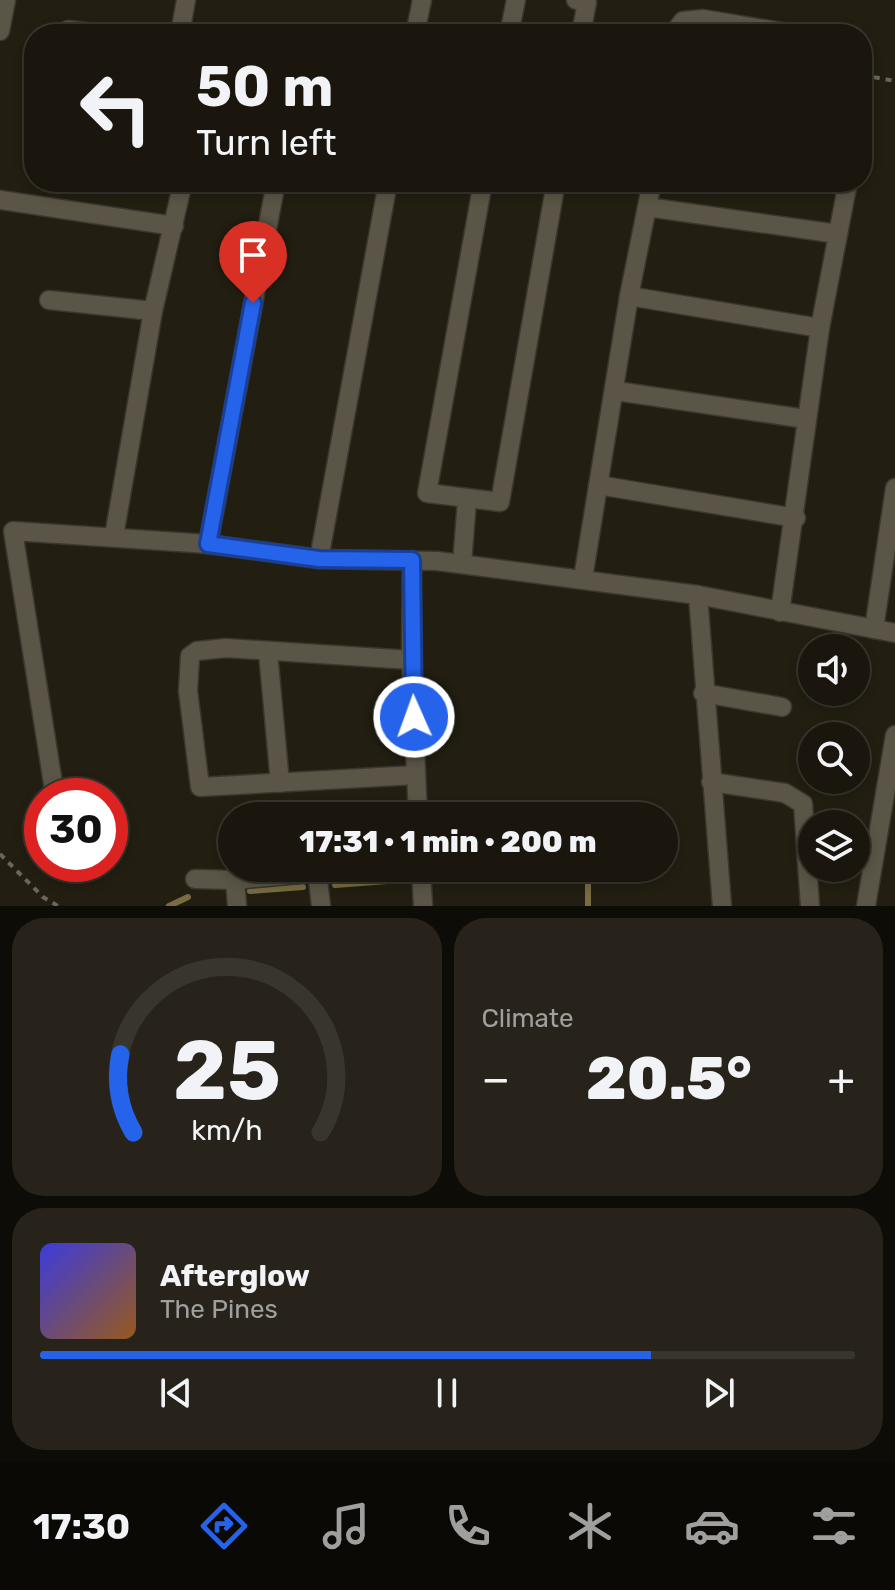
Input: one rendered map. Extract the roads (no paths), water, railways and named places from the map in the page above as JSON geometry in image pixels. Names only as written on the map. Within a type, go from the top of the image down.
[{"type":"street","points":[[0,31],[6,0]]},
{"type":"street","points":[[182,24],[186,0]]},
{"type":"street","points":[[417,24],[422,0]]},
{"type":"street","points":[[511,24],[516,0]]},
{"type":"street","points":[[576,0],[587,2],[583,24]]},
{"type":"street","points":[[681,24],[683,21],[703,19],[733,24]]},
{"type":"street","points":[[114,536],[153,311],[181,192]]},
{"type":"street","points":[[208,544],[274,192]]},
{"type":"street","points":[[319,559],[386,192]]},
{"type":"street","points":[[481,192],[427,493],[500,502],[554,192]]},
{"type":"street","points":[[583,578],[616,391],[629,296],[650,192]]},
{"type":"street","points":[[780,612],[796,518],[806,419],[820,328],[846,192]]},
{"type":"street","points":[[0,200],[174,226]]},
{"type":"street","points":[[647,207],[838,234]]},
{"type":"street","points":[[629,296],[820,328]]},
{"type":"street","points":[[49,300],[153,311]]},
{"type":"street","points":[[616,391],[806,419]]},
{"type":"street","points":[[598,485],[796,518]]},
{"type":"street","points":[[874,629],[895,488]]},
{"type":"street","points":[[462,564],[467,500]]},
{"type":"street","points":[[52,778],[13,531],[208,544],[319,559],[462,564],[698,595],[895,633]]},
{"type":"street","points":[[412,560],[411,660],[417,802]]},
{"type":"street","points":[[698,595],[703,693],[722,906]]},
{"type":"street","points":[[411,660],[226,648],[197,651],[190,656],[188,691],[197,785],[416,775]]},
{"type":"street","points":[[268,652],[280,783]]},
{"type":"street","points":[[703,693],[782,707]]},
{"type":"street","points":[[866,906],[895,735]]},
{"type":"street","points":[[711,782],[785,793],[803,804],[810,906]]},
{"type":"street","points":[[195,879],[218,880]]},
{"type":"street","points":[[235,882],[237,906]]},
{"type":"street","points":[[318,882],[321,906]]},
{"type":"street","points":[[422,882],[423,906]]},
{"type":"waterway","points":[[335,885],[374,882]]},
{"type":"waterway","points":[[588,882],[588,906]]},
{"type":"waterway","points":[[250,891],[303,887]]},
{"type":"waterway","points":[[169,906],[188,897]]}]
